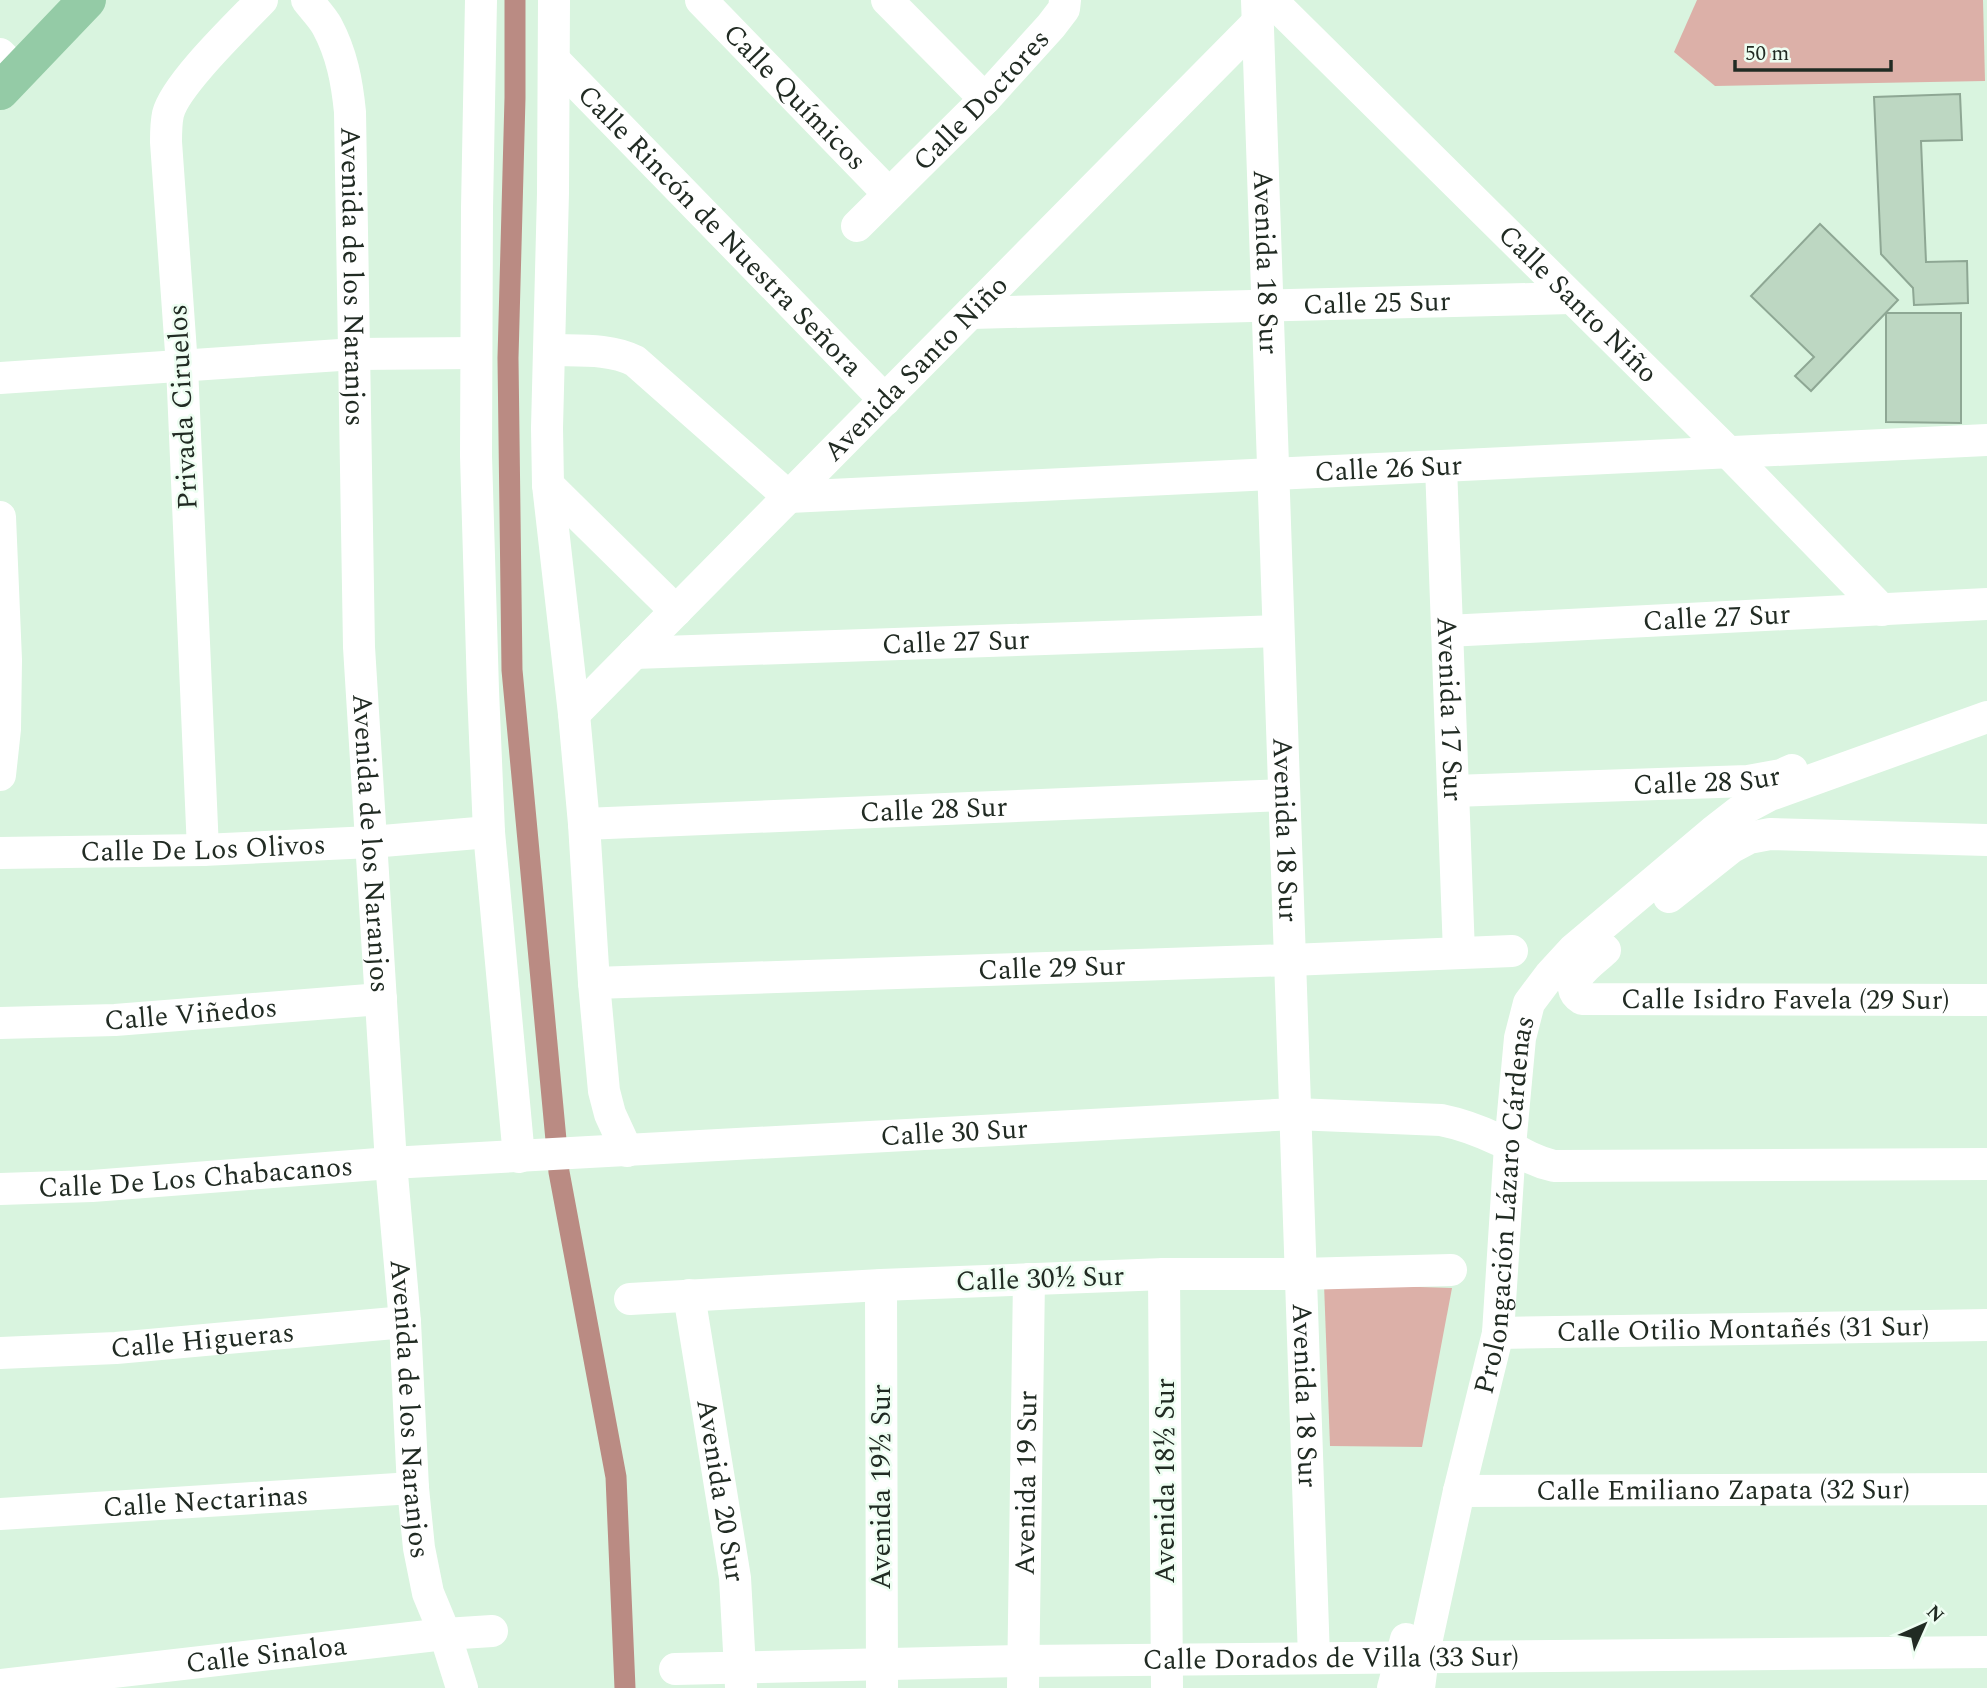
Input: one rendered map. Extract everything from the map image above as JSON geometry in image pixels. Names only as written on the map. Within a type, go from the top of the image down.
[{"type":"main road","points":[[6,72],[87,0]]},
{"type":"street","name":"Privada Ciruelos","points":[[203,850],[182,366],[166,142],[168,113],[178,93],[195,71],[262,0]]},
{"type":"street","name":"Avenida de los Naranjos","points":[[307,0],[326,25],[341,55],[350,112],[359,647],[391,1163],[405,1322],[413,1488],[419,1548],[428,1593],[445,1634],[462,1688]]},
{"type":"street","points":[[481,0],[476,354],[478,544],[489,832],[529,1156]]},
{"type":"street","points":[[554,0],[548,485],[574,714],[604,1091],[610,1114],[627,1151]]},
{"type":"street","name":"Calle Químicos","points":[[701,0],[889,194]]},
{"type":"street","points":[[887,0],[985,99]]},
{"type":"street","name":"Calle Doctores","points":[[857,226],[985,99],[1051,26],[1064,9],[1065,0]]},
{"type":"street","name":"Calle Santo Niño","points":[[1262,8],[1571,298],[1728,452],[1882,610]]},
{"type":"street","name":"Avenida 18 Sur","points":[[1262,8],[1267,306],[1314,1658]]},
{"type":"street","name":"Avenida Santo Niño","points":[[574,714],[971,313],[1262,8]]},
{"type":"street","name":"Calle Rincón de Nuestra Señora","points":[[554,60],[885,400]]},
{"type":"street","name":"Calle 25 Sur","points":[[971,313],[1571,298]]},
{"type":"street","points":[[550,350],[611,353],[635,361],[789,497]]},
{"type":"street","points":[[0,378],[355,354],[476,354]]},
{"type":"street","name":"Calle 26 Sur","points":[[789,497],[1987,440]]},
{"type":"street","name":"Avenida 17 Sur","points":[[1441,466],[1459,953]]},
{"type":"street","points":[[548,485],[676,611]]},
{"type":"street","points":[[0,517],[6,660],[5,729],[0,775]]},
{"type":"street","name":"Calle 27 Sur","points":[[1447,631],[1987,604]]},
{"type":"street","name":"Calle 27 Sur","points":[[634,653],[1278,631]]},
{"type":"street","name":"Calle 28 Sur","points":[[1453,790],[1748,781],[1781,775],[1987,697]]},
{"type":"street","name":"Prolongación Lázaro Cárdenas","points":[[1414,1668],[1461,1403],[1477,1329],[1502,1143],[1520,1038],[1529,1003],[1573,950],[1740,811],[1770,795],[1987,717]]},
{"type":"street","name":"Calle 28 Sur","points":[[584,824],[1284,795]]},
{"type":"street","name":"Calle De Los Olivos","points":[[0,853],[203,850],[371,842],[489,832]]},
{"type":"street","name":"Calle Isidro Favela (29 Sur)","points":[[1987,840],[1770,834],[1749,838],[1732,848],[1606,949],[1577,976],[1573,985],[1574,991],[1582,999],[1987,1000]]},
{"type":"street","name":"Calle 29 Sur","points":[[594,983],[1513,951]]},
{"type":"street","name":"Calle Viñedos","points":[[0,1023],[115,1020],[381,999]]},
{"type":"street","name":"Calle 30 Sur","points":[[391,1163],[1295,1114],[1441,1120],[1463,1125],[1536,1162],[1554,1166],[1987,1164]]},
{"type":"street","name":"Prolongación Lázaro Cárdenas","points":[[1414,1668],[1498,1333],[1502,1143]]},
{"type":"street","name":"Calle De Los Chabacanos","points":[[0,1189],[106,1185],[391,1163]]},
{"type":"street","name":"Calle 30½ Sur","points":[[630,1299],[881,1285],[1164,1274],[1451,1270]]},
{"type":"street","name":"Avenida 18½ Sur","points":[[1164,1274],[1167,1674]]},
{"type":"street","name":"Avenida 19 Sur","points":[[1023,1675],[1029,1279]]},
{"type":"street","name":"Avenida 19½ Sur","points":[[881,1285],[882,1676]]},
{"type":"street","name":"Avenida 20 Sur","points":[[689,1295],[735,1578],[741,1678]]},
{"type":"street","name":"Calle Higueras","points":[[0,1353],[116,1348],[405,1322]]},
{"type":"street","name":"Calle Otilio Montañés (31 Sur)","points":[[1498,1333],[1987,1325]]},
{"type":"street","name":"Calle Nectarinas","points":[[0,1514],[413,1488]]},
{"type":"street","name":"Calle Emiliano Zapata (32 Sur)","points":[[1458,1491],[1987,1489]]},
{"type":"street","name":"Calle Sinaloa","points":[[0,1685],[74,1682],[445,1634],[492,1631]]},
{"type":"street","name":"Calle Dorados de Villa (33 Sur)","points":[[675,1669],[741,1678],[1167,1674],[1314,1658],[1414,1668],[1987,1652]]},
{"type":"street","points":[[1393,1688],[1414,1668]]},
{"type":"shaded area","points":[[1697,0],[1983,0],[1985,81],[1715,86],[1674,52]]},
{"type":"shaded area","points":[[1324,1284],[1452,1288],[1422,1447],[1330,1446]]},
{"type":"building","points":[[1960,94],[1962,140],[1921,141],[1926,262],[1967,261],[1968,303],[1914,305],[1913,288],[1881,254],[1874,97]]},
{"type":"building","points":[[1820,224],[1898,300],[1811,391],[1795,376],[1814,357],[1751,296]]},
{"type":"building","points":[[1886,313],[1961,313],[1961,423],[1886,422]]},
{"type":"waterway","points":[[515,0],[508,358],[512,670],[559,1172],[616,1477],[625,1688]]}]
